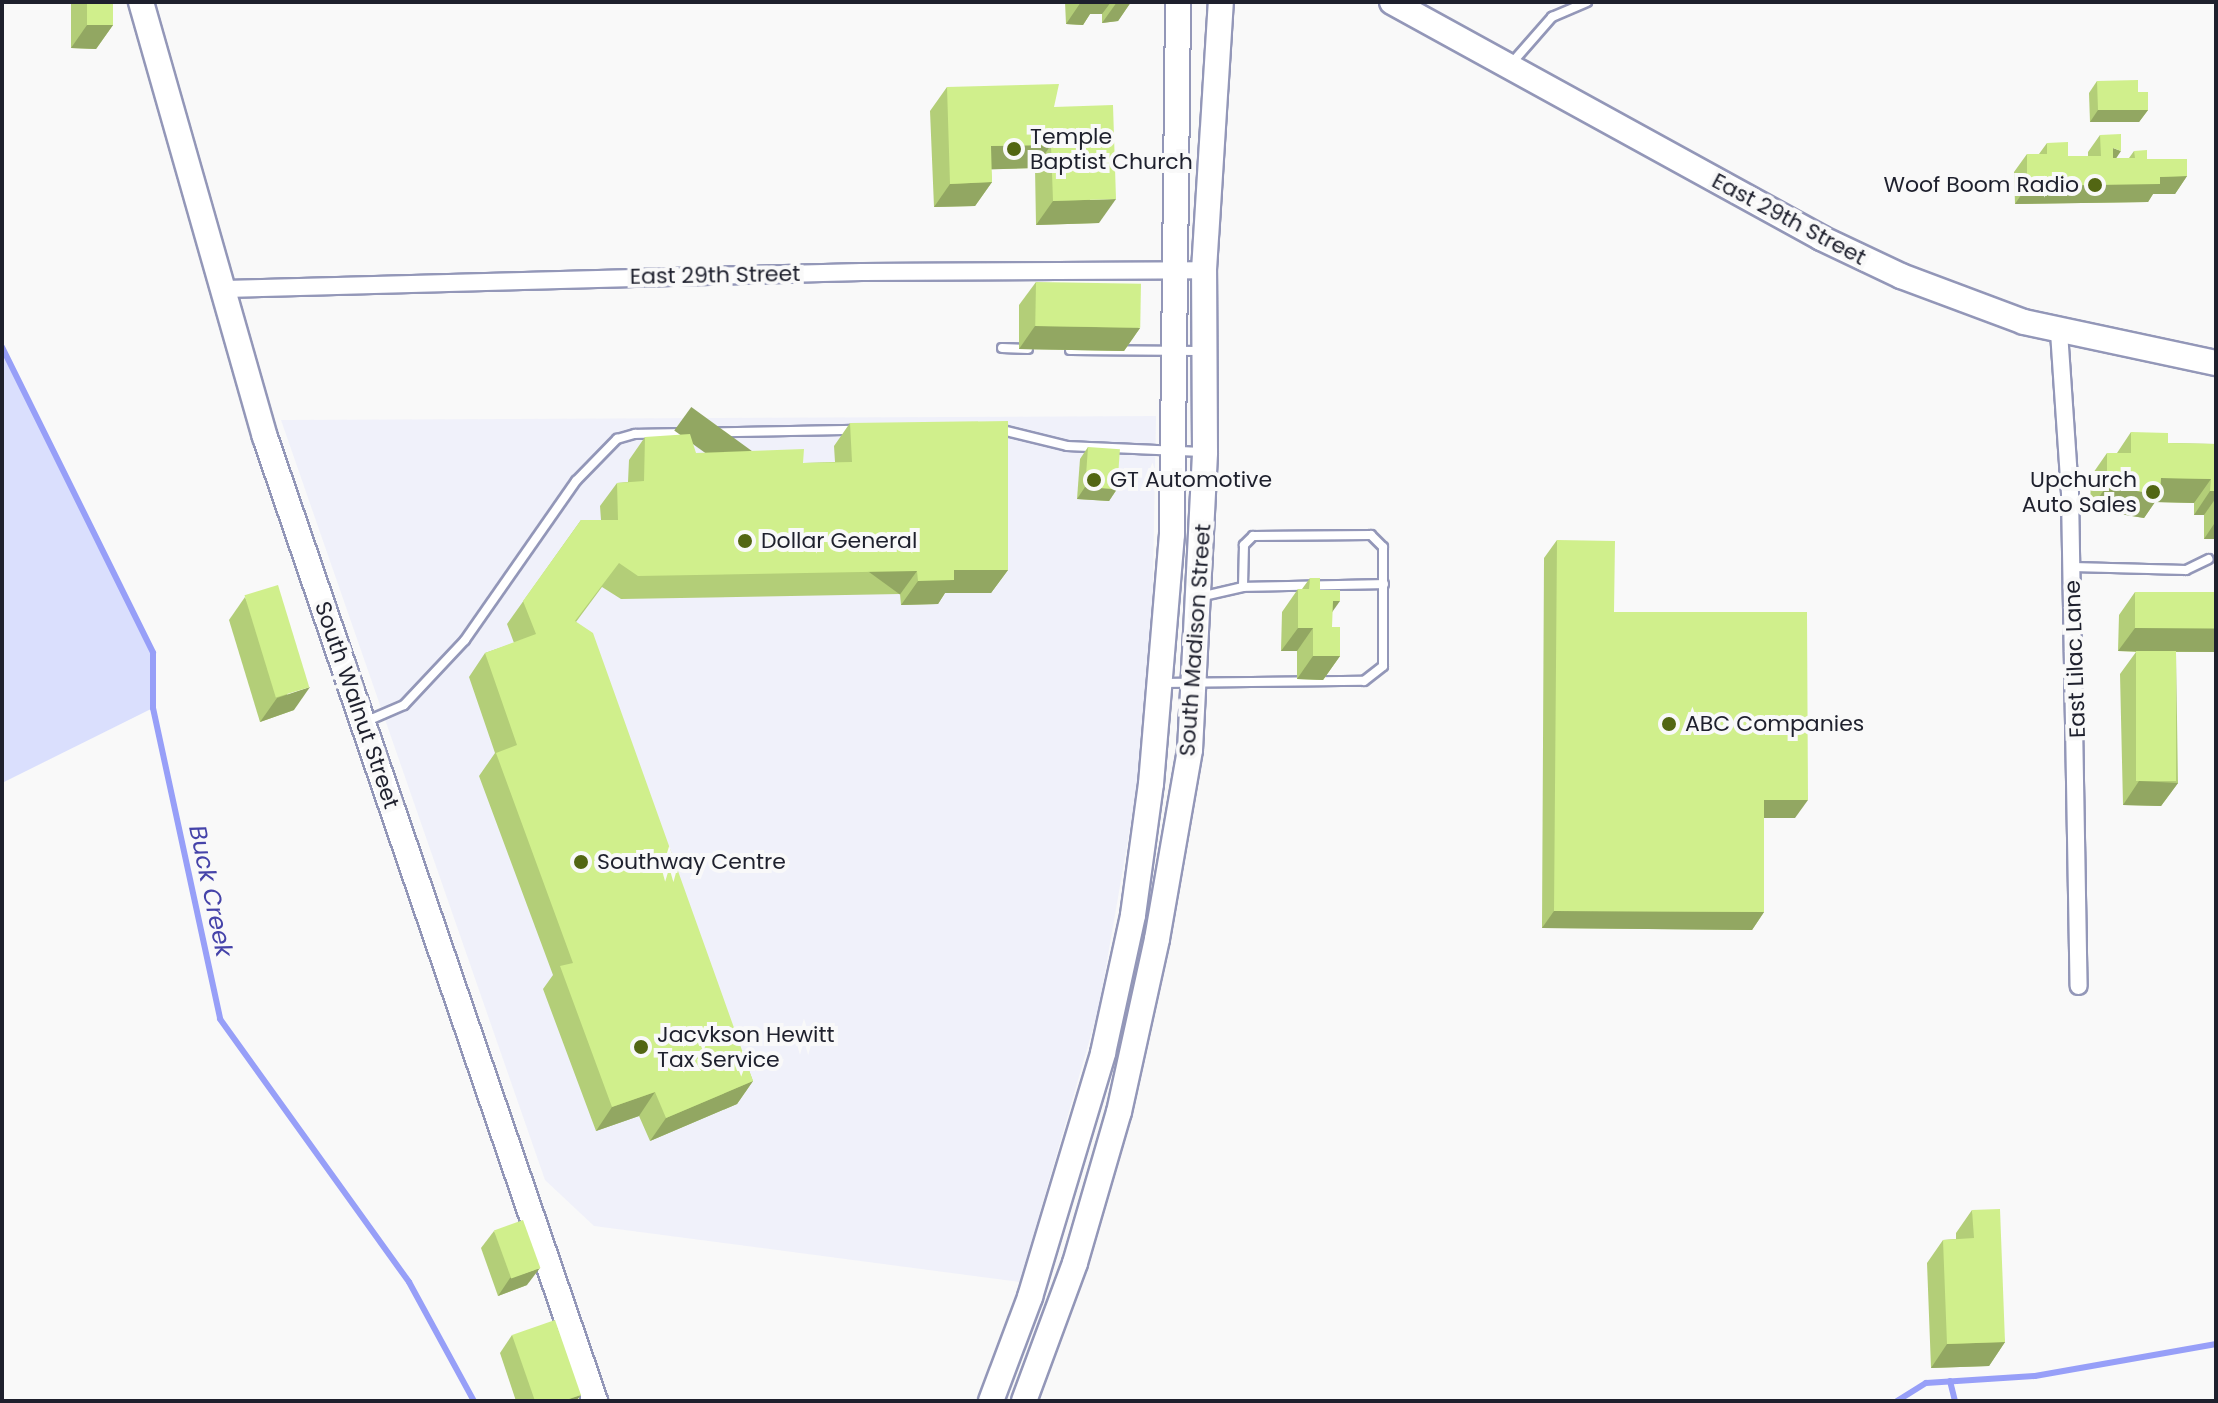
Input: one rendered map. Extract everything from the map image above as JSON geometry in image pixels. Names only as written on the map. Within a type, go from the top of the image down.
[{"type":"main road","name":"South Walnut Street","points":[[141,2],[265,437],[595,1401]]},
{"type":"main road","name":"South Madison Street","points":[[991,1401],[1038,1271],[1103,1053],[1133,915],[1169,599],[1177,269],[1178,2]]},
{"type":"main road","name":"South Madison Street","points":[[1024,1401],[1075,1263],[1119,1112],[1157,939],[1190,750],[1205,452],[1204,270],[1221,2]]},
{"type":"main road","name":"East 29th Street","points":[[1392,2],[1821,238],[1942,292],[2059,332],[2216,363]]},
{"type":"street","name":"East 29th Street","points":[[225,289],[847,272],[1204,270]]},
{"type":"street","name":"East Lilac Lane","points":[[2059,332],[2073,567],[2079,986]]},
{"type":"lane","points":[[1510,66],[1552,17],[1587,2]]},
{"type":"lane","points":[[1002,348],[1034,350]]},
{"type":"lane","points":[[1064,350],[1205,351]]},
{"type":"lane","points":[[979,428],[1067,446],[1205,452]]},
{"type":"lane","points":[[363,723],[404,705],[465,640],[576,481],[617,439],[635,434],[868,430]]},
{"type":"lane","points":[[1160,683],[1318,683],[1374,677],[1386,651],[1383,547],[1371,535],[1253,536],[1244,545],[1243,587]]},
{"type":"lane","points":[[2073,567],[2186,570],[2209,559]]},
{"type":"lane","points":[[1198,597],[1243,587],[1384,584]]},
{"type":"shaded area","points":[[2,347],[153,653],[153,708],[2,783]]},
{"type":"shaded area","points":[[1156,416],[1152,631],[1138,782],[1099,1007],[1020,1282],[594,1226],[545,1180],[281,420]]},
{"type":"building","points":[[87,2],[113,2],[113,25],[87,25]]},
{"type":"building","points":[[2138,80],[2138,92],[2148,92],[2148,110],[2098,110],[2097,81]]},
{"type":"building","points":[[1059,84],[1054,107],[1113,105],[1116,199],[1053,201],[1051,145],[991,146],[992,182],[950,184],[947,87]]},
{"type":"building","points":[[2121,134],[2121,151],[2113,148],[2113,158],[2135,158],[2134,151],[2147,150],[2147,159],[2187,159],[2187,176],[2160,177],[2160,184],[2027,186],[2027,154],[2047,154],[2047,143],[2068,142],[2068,156],[2101,156],[2100,135]]},
{"type":"building","points":[[1036,282],[1141,284],[1140,328],[1035,326]]},
{"type":"building","name":"Southway Centre","points":[[1008,421],[1008,570],[954,570],[954,580],[918,581],[917,571],[638,576],[619,563],[575,621],[593,633],[753,1081],[666,1118],[655,1092],[612,1107],[560,966],[573,963],[496,753],[517,745],[485,653],[536,634],[523,601],[581,520],[618,520],[617,483],[644,481],[645,437],[690,434],[696,453],[804,449],[803,463],[852,462],[850,423]]},
{"type":"building","points":[[2131,432],[2168,433],[2168,443],[2216,444],[2216,491],[2210,491],[2211,479],[2161,478],[2160,495],[2107,486],[2107,453],[2131,453]]},
{"type":"building","points":[[1088,447],[1120,449],[1117,489],[1085,487]]},
{"type":"building","name":"ABC Companies","points":[[1557,540],[1615,541],[1614,612],[1807,612],[1808,800],[1764,800],[1764,912],[1554,911]]},
{"type":"building","points":[[1310,578],[1320,578],[1320,590],[1340,590],[1340,601],[1333,601],[1332,627],[1340,627],[1340,656],[1313,656],[1313,628],[1298,628],[1298,589],[1309,589]]},
{"type":"building","points":[[278,585],[309,687],[276,698],[245,595]]},
{"type":"building","points":[[2135,592],[2216,592],[2216,628],[2135,628]]},
{"type":"building","points":[[2136,651],[2176,651],[2176,781],[2136,781]]},
{"type":"building","points":[[2000,1209],[2005,1342],[1947,1344],[1943,1240],[1974,1238],[1972,1210]]},
{"type":"building","points":[[523,1220],[540,1268],[511,1279],[494,1231]]},
{"type":"building","points":[[555,1320],[581,1395],[563,1401],[535,1401],[512,1335]]},
{"type":"waterway","name":"Buck Creek","points":[[2,347],[153,653],[153,708],[220,1019],[409,1282],[474,1401]]},
{"type":"waterway","points":[[1897,1401],[1926,1383],[2035,1376],[2216,1344]]},
{"type":"waterway","points":[[1950,1381],[1955,1401]]},
{"type":"place","name":"Temple Baptist Church","points":[[1014,149]]},
{"type":"place","name":"Woof Boom Radio","points":[[2095,185]]},
{"type":"place","name":"GT Automotive","points":[[1094,480]]},
{"type":"place","name":"Upchurch Auto Sales","points":[[2153,492]]},
{"type":"place","name":"Dollar General","points":[[745,541]]},
{"type":"place","name":"ABC Companies","points":[[1669,724]]},
{"type":"place","name":"Southway Centre","points":[[581,862]]},
{"type":"place","name":"Jacvkson Hewitt Tax Service","points":[[641,1047]]}]
